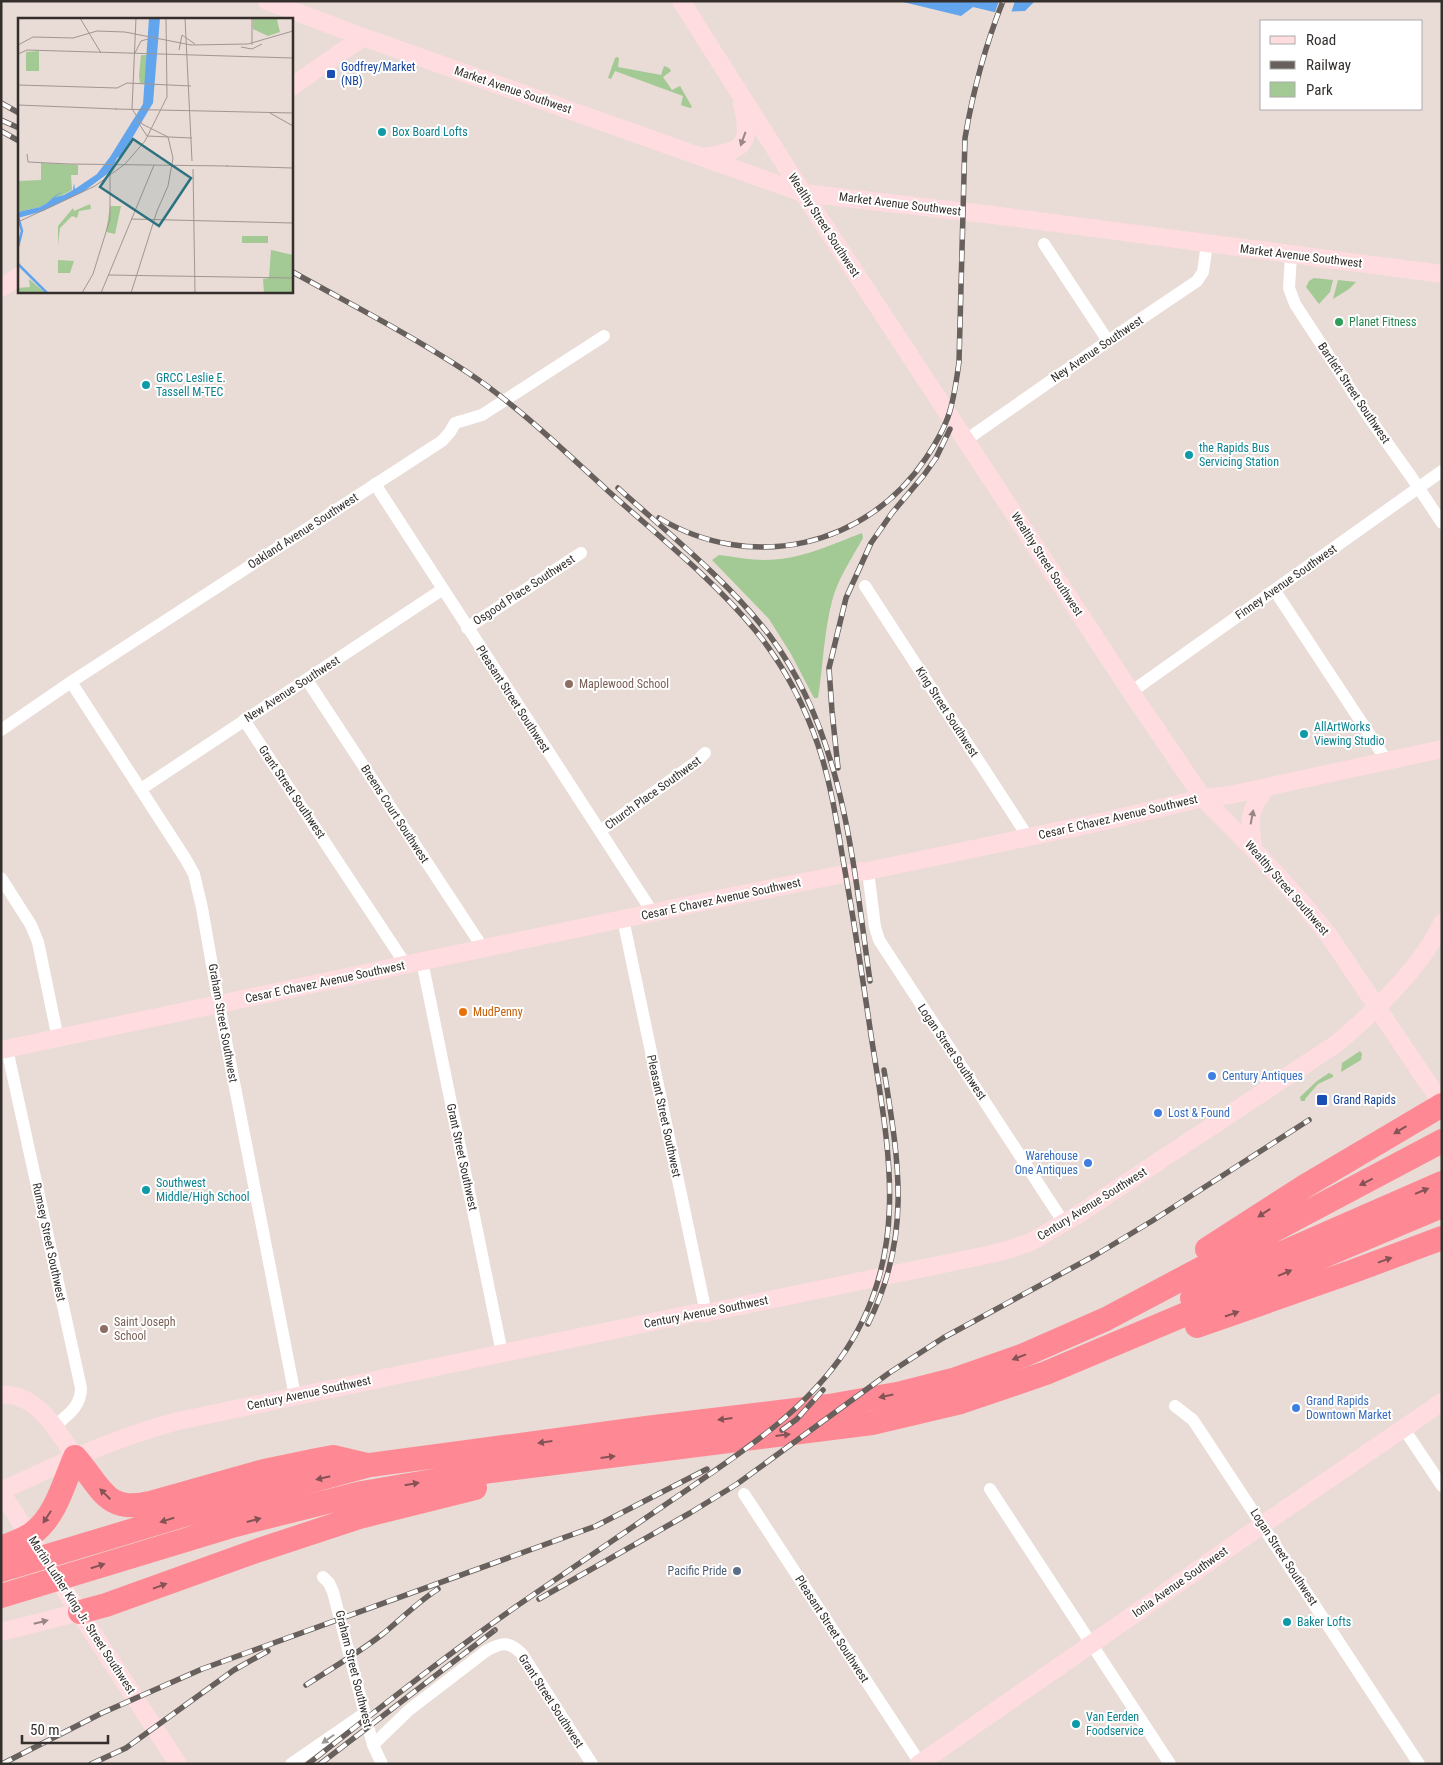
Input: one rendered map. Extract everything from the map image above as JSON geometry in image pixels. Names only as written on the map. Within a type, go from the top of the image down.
[{"type":"highway","points":[[1064,1338],[1226,1238],[1305,1186],[1442,1105]]},
{"type":"highway","points":[[1,1570],[186,1514],[370,1465],[646,1428],[829,1406],[880,1398],[978,1372],[1106,1319],[1442,1141]]},
{"type":"highway","points":[[1409,1160],[1442,1148]]},
{"type":"highway","points":[[1128,1339],[1210,1288],[1273,1257],[1442,1183]]},
{"type":"highway","points":[[1,1596],[235,1526],[326,1501],[446,1478],[837,1429],[909,1415],[991,1393],[1046,1373],[1128,1339],[1442,1206]]},
{"type":"highway","points":[[1101,1350],[1198,1326],[1442,1238]]},
{"type":"highway","points":[[1,1548],[25,1538],[46,1521],[75,1457],[106,1495],[118,1504],[132,1506],[150,1503],[264,1471],[317,1460],[333,1458],[370,1465]]},
{"type":"highway","points":[[80,1612],[106,1605],[259,1550],[392,1508],[485,1486],[571,1462]]},
{"type":"main road","name":"Market Avenue Southwest","points":[[267,1],[363,37],[803,193],[993,215],[1442,274]]},
{"type":"main road","name":"Wealthy Street Southwest","points":[[681,1],[803,193],[1202,798],[1254,850],[1299,899],[1330,937],[1442,1105]]},
{"type":"main road","points":[[292,86],[363,37]]},
{"type":"main road","points":[[702,158],[736,150],[743,143],[746,134],[746,123],[738,92]]},
{"type":"main road","points":[[1,288],[18,277]]},
{"type":"main road","name":"Cesar E Chavez Avenue Southwest","points":[[4,1050],[653,912],[1028,837],[1202,798],[1230,795],[1442,749]]},
{"type":"main road","points":[[1254,850],[1250,822],[1252,812],[1258,799],[1267,787]]},
{"type":"main road","name":"Century Avenue Southwest","points":[[1,1491],[111,1442],[156,1427],[295,1396],[694,1313],[706,1313],[1004,1251],[1031,1242],[1064,1223],[1336,1044],[1361,1022],[1415,966],[1437,935],[1442,923]]},
{"type":"main road","points":[[1,1395],[9,1394],[32,1404],[54,1426],[75,1457]]},
{"type":"main road","name":"Ionia Avenue Southwest","points":[[919,1763],[1262,1524],[1442,1402]]},
{"type":"main road","name":"Martin Luther King Jr. Street Southwest","points":[[1,1491],[178,1764]]},
{"type":"main road","points":[[1,1632],[80,1612]]},
{"type":"street","points":[[1044,244],[1108,341]]},
{"type":"street","name":"Ney Avenue Southwest","points":[[966,440],[1108,341],[1197,282],[1203,272],[1207,244]]},
{"type":"street","name":"Bartlett Street Southwest","points":[[1291,255],[1289,288],[1295,304],[1368,416],[1442,524]]},
{"type":"street","name":"Oakland Avenue Southwest","points":[[1,730],[71,682],[442,441],[455,423],[482,415],[604,336]]},
{"type":"street","name":"Finney Avenue Southwest","points":[[1131,692],[1442,471]]},
{"type":"street","name":"Pleasant Street Southwest","points":[[375,484],[653,912]]},
{"type":"street","name":"Osgood Place Southwest","points":[[467,628],[581,553]]},
{"type":"street","name":"King Street Southwest","points":[[865,586],[1028,837]]},
{"type":"street","name":"New Avenue Southwest","points":[[142,789],[443,589]]},
{"type":"street","points":[[1275,591],[1387,761]]},
{"type":"street","name":"Breens Court Southwest","points":[[307,680],[483,948]]},
{"type":"street","name":"Graham Street Southwest","points":[[71,682],[142,789],[186,858],[194,874],[295,1396]]},
{"type":"street","name":"Grant Street Southwest","points":[[244,720],[414,963],[502,1353]]},
{"type":"street","name":"Church Place Southwest","points":[[600,832],[705,754]]},
{"type":"street","name":"Logan Street Southwest","points":[[868,870],[875,927],[879,940],[1064,1223]]},
{"type":"street","points":[[1,878],[31,925],[38,942],[58,1039]]},
{"type":"street","name":"Pleasant Street Southwest","points":[[622,919],[706,1313]]},
{"type":"street","name":"Rumsey Street Southwest","points":[[4,1050],[81,1388],[81,1398],[76,1407],[54,1426]]},
{"type":"street","name":"Logan Street Southwest","points":[[1175,1406],[1193,1420],[1420,1764]]},
{"type":"street","points":[[1404,1429],[1442,1486]]},
{"type":"street","points":[[990,1489],[1170,1764]]},
{"type":"street","name":"Pleasant Street Southwest","points":[[744,1494],[919,1763]]},
{"type":"street","name":"Graham Street Southwest","points":[[323,1576],[333,1592],[373,1745],[382,1764]]},
{"type":"street","name":"Grant Street Southwest","points":[[373,1745],[409,1710],[486,1651],[496,1645],[506,1644],[514,1646],[522,1654],[592,1764]]},
{"type":"street","points":[[291,1764],[365,1713]]},
{"type":"green space","points":[[617,57],[619,58],[618,67],[661,75],[664,66],[669,68],[671,71],[663,77],[672,90],[680,86],[692,107],[681,105],[683,96],[615,71],[611,79],[608,78]]},
{"type":"green space","points":[[1314,278],[1333,280],[1330,292],[1319,304],[1306,287],[1309,281]]},
{"type":"green space","points":[[1338,280],[1356,282],[1333,299]]},
{"type":"green space","points":[[862,533],[863,538],[842,576],[832,601],[825,637],[818,698],[814,698],[791,654],[769,619],[712,560],[719,555],[759,560],[802,555]]},
{"type":"green space","points":[[1360,1051],[1362,1054],[1361,1060],[1341,1072],[1342,1063]]},
{"type":"green space","points":[[1329,1073],[1333,1077],[1318,1084],[1305,1101],[1301,1101],[1300,1097]]},
{"type":"water","points":[[899,1],[1035,1],[1025,11],[994,12],[973,7],[961,16]]},
{"type":"pier","points":[[999,1],[1015,1],[1011,13],[994,15]]},
{"type":"railway","points":[[659,518],[694,535],[731,544],[768,547],[804,542],[839,531],[872,513],[901,489],[926,458],[947,420],[956,384],[959,362],[965,138],[980,69],[1003,1]]},
{"type":"railway","points":[[1,103],[18,112]]},
{"type":"railway","points":[[1,120],[18,128]]},
{"type":"railway","points":[[1,131],[18,140]]},
{"type":"railway","points":[[292,272],[424,345],[467,372],[504,399],[539,428],[721,593],[755,630],[774,656],[799,699],[812,730],[822,758],[832,799],[854,922],[884,1116],[890,1196],[887,1235],[880,1274],[867,1312],[846,1350],[811,1393],[747,1448],[471,1639],[308,1764]]},
{"type":"railway","points":[[838,768],[829,668],[846,598],[871,543],[892,513],[936,458],[950,429]]},
{"type":"railway","points":[[618,488],[698,559],[736,597],[770,636],[795,674],[814,715],[830,758],[841,801],[858,891],[870,981]]},
{"type":"railway","points":[[868,1324],[882,1292],[891,1260],[898,1199],[894,1137],[884,1070]]},
{"type":"railway","points":[[539,1599],[737,1484],[889,1373],[943,1338],[1094,1256],[1309,1120]]},
{"type":"railway","points":[[782,1430],[797,1419],[823,1390]]},
{"type":"railway","points":[[2,1764],[102,1713],[202,1669],[596,1526],[707,1469]]},
{"type":"railway","points":[[306,1685],[375,1640],[438,1589]]},
{"type":"railway","points":[[320,1764],[495,1630]]},
{"type":"railway","points":[[91,1764],[126,1748],[234,1670],[268,1651]]},
{"type":"place","name":"Godfrey/Market (NB)","points":[[331,74]]},
{"type":"place","name":"Box Board Lofts","points":[[382,132]]},
{"type":"place","name":"Planet Fitness","points":[[1339,322]]},
{"type":"place","name":"GRCC Leslie E. Tassell M-TEC","points":[[146,385]]},
{"type":"place","name":"the Rapids Bus Servicing Station","points":[[1189,455]]},
{"type":"place","name":"Maplewood School","points":[[569,684]]},
{"type":"place","name":"AllArtWorks Viewing Studio","points":[[1304,734]]},
{"type":"place","name":"MudPenny","points":[[463,1012]]},
{"type":"place","name":"Century Antiques","points":[[1212,1076]]},
{"type":"place","name":"Grand Rapids","points":[[1322,1100]]},
{"type":"place","name":"Lost & Found","points":[[1158,1113]]},
{"type":"place","name":"Warehouse One Antiques","points":[[1088,1163]]},
{"type":"place","name":"Southwest Middle/High School","points":[[146,1190]]},
{"type":"place","name":"Saint Joseph School","points":[[104,1329]]},
{"type":"place","name":"Grand Rapids Downtown Market","points":[[1296,1408]]},
{"type":"place","name":"Pacific Pride","points":[[737,1571]]},
{"type":"place","name":"Baker Lofts","points":[[1287,1622]]},
{"type":"place","name":"Van Eerden Foodservice","points":[[1076,1724]]}]
